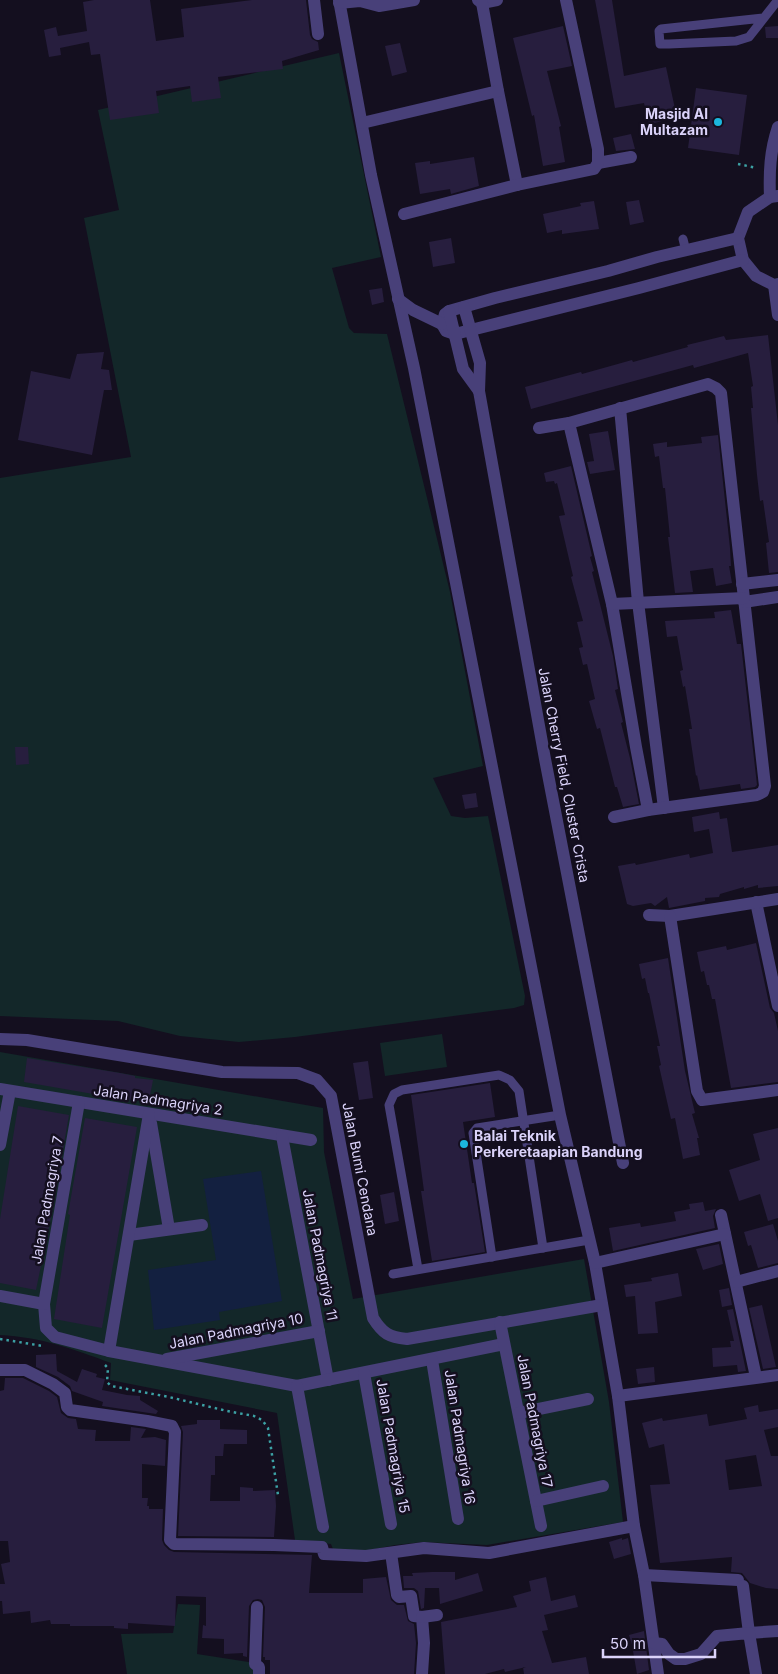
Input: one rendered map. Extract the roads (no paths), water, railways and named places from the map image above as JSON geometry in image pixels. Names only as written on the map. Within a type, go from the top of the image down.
[{"type":"street","points":[[314,0],[318,34]]},
{"type":"street","points":[[414,0],[379,6],[360,1],[339,2],[372,175],[414,368],[560,1115],[602,1305],[618,1396],[634,1526],[644,1575],[658,1674]]},
{"type":"street","points":[[498,0],[480,2],[517,185]]},
{"type":"street","points":[[404,214],[517,185],[594,169],[598,163],[598,149],[566,0]]},
{"type":"street","points":[[362,123],[498,91]]},
{"type":"street","points":[[778,127],[769,170],[774,197],[748,212],[738,238],[743,260],[756,276],[776,285],[778,316]]},
{"type":"street","points":[[598,163],[631,157]]},
{"type":"street","points":[[442,324],[445,314],[449,311],[657,257],[684,245],[738,238]]},
{"type":"street","points":[[398,299],[413,310],[442,324],[446,331],[455,334],[743,260]]},
{"type":"street","points":[[464,307],[480,362],[479,391]]},
{"type":"street","points":[[449,311],[463,369],[479,391]]},
{"type":"street","points":[[539,428],[569,422],[708,384],[716,388],[721,394],[766,786],[763,792],[757,795],[648,810],[614,817]]},
{"type":"street","name":"Jalan Cherry Field, Cluster Crista","points":[[479,391],[545,759],[623,1163]]},
{"type":"street","points":[[620,408],[638,602],[664,808]]},
{"type":"street","points":[[569,422],[612,604],[648,810]]},
{"type":"street","points":[[742,584],[778,580]]},
{"type":"street","points":[[612,604],[744,600],[778,597]]},
{"type":"street","points":[[649,915],[670,916],[778,899]]},
{"type":"street","points":[[756,902],[778,1006]]},
{"type":"street","points":[[670,916],[697,1091],[702,1100],[777,1093]]},
{"type":"street","name":"Jalan Bumi Cendana","points":[[0,1039],[27,1040],[222,1072],[298,1073],[317,1080],[331,1096],[374,1318],[381,1331],[394,1338],[407,1339],[602,1305]]},
{"type":"street","points":[[0,1145],[5,1090]]},
{"type":"street","name":"Jalan Padmagriya 2","points":[[5,1090],[311,1140]]},
{"type":"street","name":"Jalan Padmagriya 7","points":[[44,1304],[79,1102]]},
{"type":"street","points":[[149,1114],[169,1230]]},
{"type":"street","points":[[109,1351],[149,1114]]},
{"type":"street","name":"Jalan Padmagriya 11","points":[[282,1136],[328,1380]]},
{"type":"street","points":[[721,1215],[756,1378]]},
{"type":"street","points":[[129,1235],[202,1225]]},
{"type":"street","points":[[594,1264],[725,1234]]},
{"type":"street","points":[[736,1282],[778,1271]]},
{"type":"street","points":[[0,1296],[44,1304]]},
{"type":"street","name":"Jalan Padmagriya 10","points":[[44,1304],[46,1328],[55,1337],[109,1351],[297,1386]]},
{"type":"street","name":"Jalan Padmagriya 17","points":[[500,1322],[541,1526]]},
{"type":"street","name":"Jalan Padmagriya 10","points":[[159,1361],[319,1331]]},
{"type":"street","points":[[323,1527],[297,1386],[504,1344]]},
{"type":"street","name":"Jalan Padmagriya 16","points":[[432,1360],[458,1519]]},
{"type":"street","points":[[0,1370],[25,1370],[53,1384],[65,1393],[67,1407],[70,1410],[172,1426],[175,1432],[171,1543],[174,1544],[274,1544],[322,1547],[324,1554],[366,1556],[424,1548],[489,1553],[634,1526]]},
{"type":"street","name":"Jalan Padmagriya 15","points":[[364,1373],[391,1524]]},
{"type":"street","points":[[618,1396],[778,1375]]},
{"type":"street","points":[[519,1413],[588,1400]]},
{"type":"street","points":[[536,1501],[603,1486]]},
{"type":"street","points":[[391,1553],[397,1595],[399,1597],[411,1596],[414,1616],[438,1615]]},
{"type":"street","points":[[644,1575],[741,1583],[756,1674]]},
{"type":"street","points":[[257,1607],[255,1664],[259,1666],[259,1674]]},
{"type":"street","points":[[422,1617],[424,1643],[422,1674]]},
{"type":"street","points":[[654,1642],[662,1644],[669,1654],[676,1659],[685,1659],[701,1654],[714,1637],[749,1632],[778,1631]]},
{"type":"lane","points":[[763,18],[662,29],[658,36],[660,44],[736,42],[749,37],[778,0]]},
{"type":"lane","points":[[696,25],[696,43]]},
{"type":"lane","points":[[418,1269],[389,1105],[394,1094],[402,1090],[499,1075],[510,1080],[519,1091],[543,1248]]},
{"type":"lane","points":[[492,1256],[473,1133],[477,1128],[560,1115]]},
{"type":"lane","points":[[393,1274],[589,1240]]},
{"type":"water","points":[[261,1171],[282,1301],[219,1312],[220,1320],[154,1330],[148,1270],[216,1260],[203,1179]]},
{"type":"place","name":"Masjid Al Multazam","points":[[718,122]]},
{"type":"place","name":"Balai Teknik Perkeretaapian Bandung","points":[[464,1144]]}]
